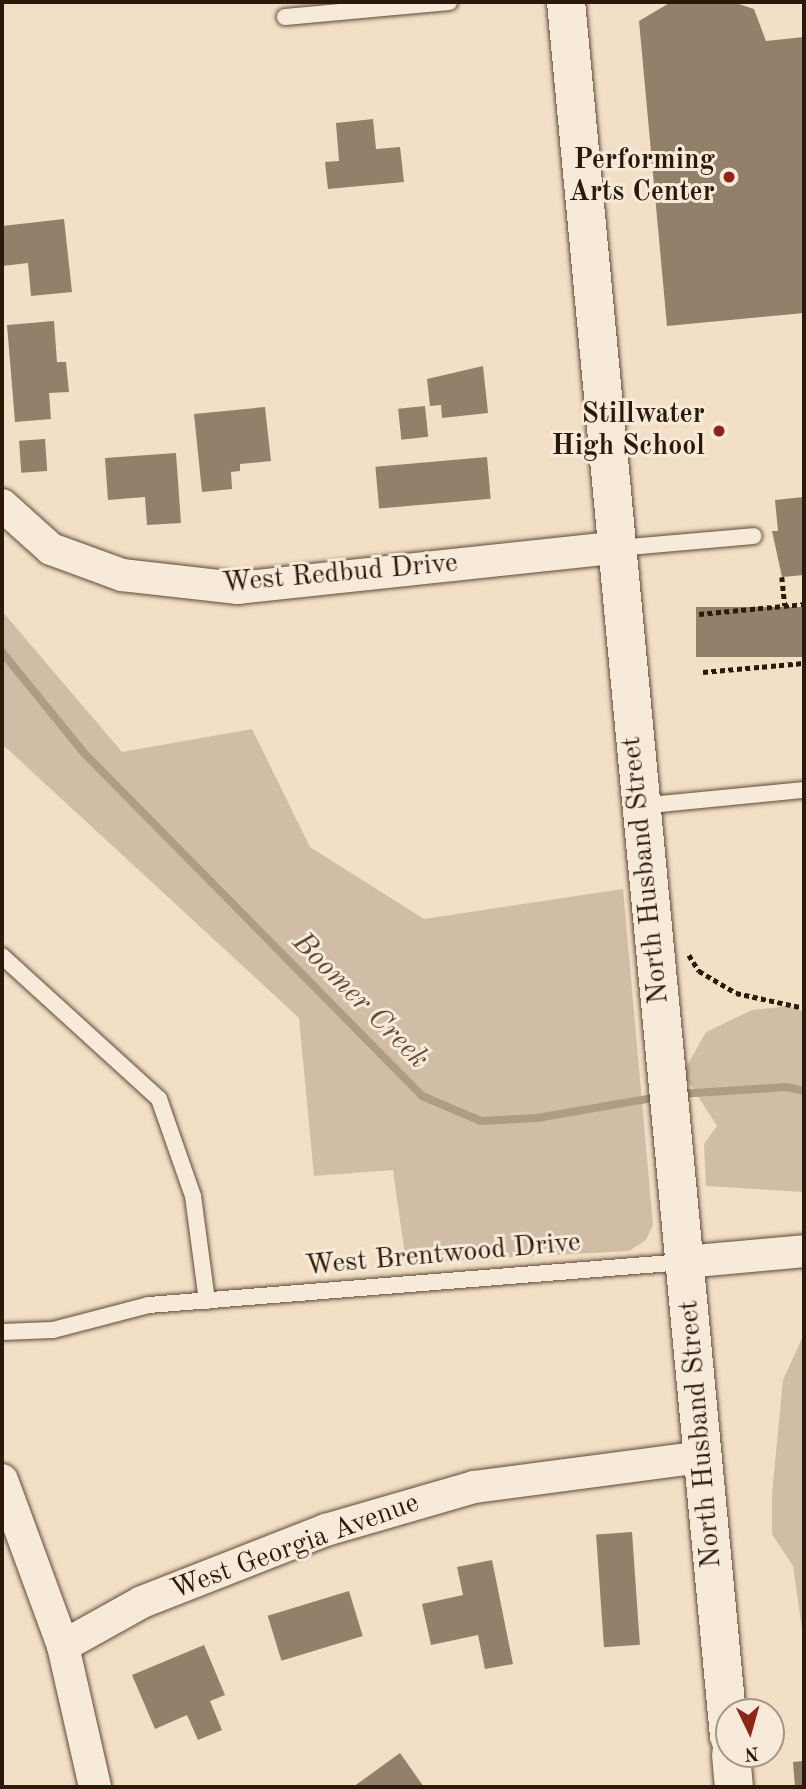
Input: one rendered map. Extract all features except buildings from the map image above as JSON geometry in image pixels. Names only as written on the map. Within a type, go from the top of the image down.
[{"type":"street","name":"North Husband Street","points":[[566,2],[615,548],[725,1698]]},
{"type":"street","name":"West Redbud Drive","points":[[2,505],[51,549],[122,575],[238,588],[615,548]]},
{"type":"street","points":[[684,1262],[804,1251]]},
{"type":"street","name":"West Georgia Avenue","points":[[64,1646],[142,1602],[340,1526],[474,1487],[703,1457]]},
{"type":"street","points":[[2,1480],[64,1646],[95,1787]]},
{"type":"street","points":[[732,1768],[734,1787]]},
{"type":"lane","points":[[285,17],[449,2]]},
{"type":"lane","points":[[615,548],[753,536]]},
{"type":"lane","points":[[640,807],[804,790]]},
{"type":"lane","points":[[2,956],[159,1099],[193,1196],[207,1301]]},
{"type":"lane","name":"West Brentwood Drive","points":[[2,1332],[53,1330],[149,1305],[684,1262]]},
{"type":"path","points":[[782,577],[785,606]]},
{"type":"path","points":[[699,614],[804,604]]},
{"type":"path","points":[[703,672],[804,663]]},
{"type":"shaded area","points":[[2,611],[122,752],[252,729],[310,847],[424,919],[623,889],[653,1225],[646,1240],[629,1251],[406,1263],[393,1170],[314,1176],[299,1018],[2,744]]},
{"type":"shaded area","points":[[790,1006],[804,1012],[804,1192],[706,1186],[704,1144],[717,1126],[683,1073],[706,1032],[752,1010]]},
{"type":"shaded area","points":[[804,1334],[804,1643],[793,1566],[772,1534],[772,1494],[783,1380]]},
{"type":"waterway","name":"Boomer Creek","points":[[2,652],[84,753],[422,1096],[481,1121],[537,1118],[659,1097]]},
{"type":"waterway","name":"Boomer Creek","points":[[679,1094],[787,1087],[804,1091]]},
{"type":"place","name":"Performing Arts Center","points":[[729,177]]},
{"type":"place","name":"Stillwater High School","points":[[719,431]]}]
